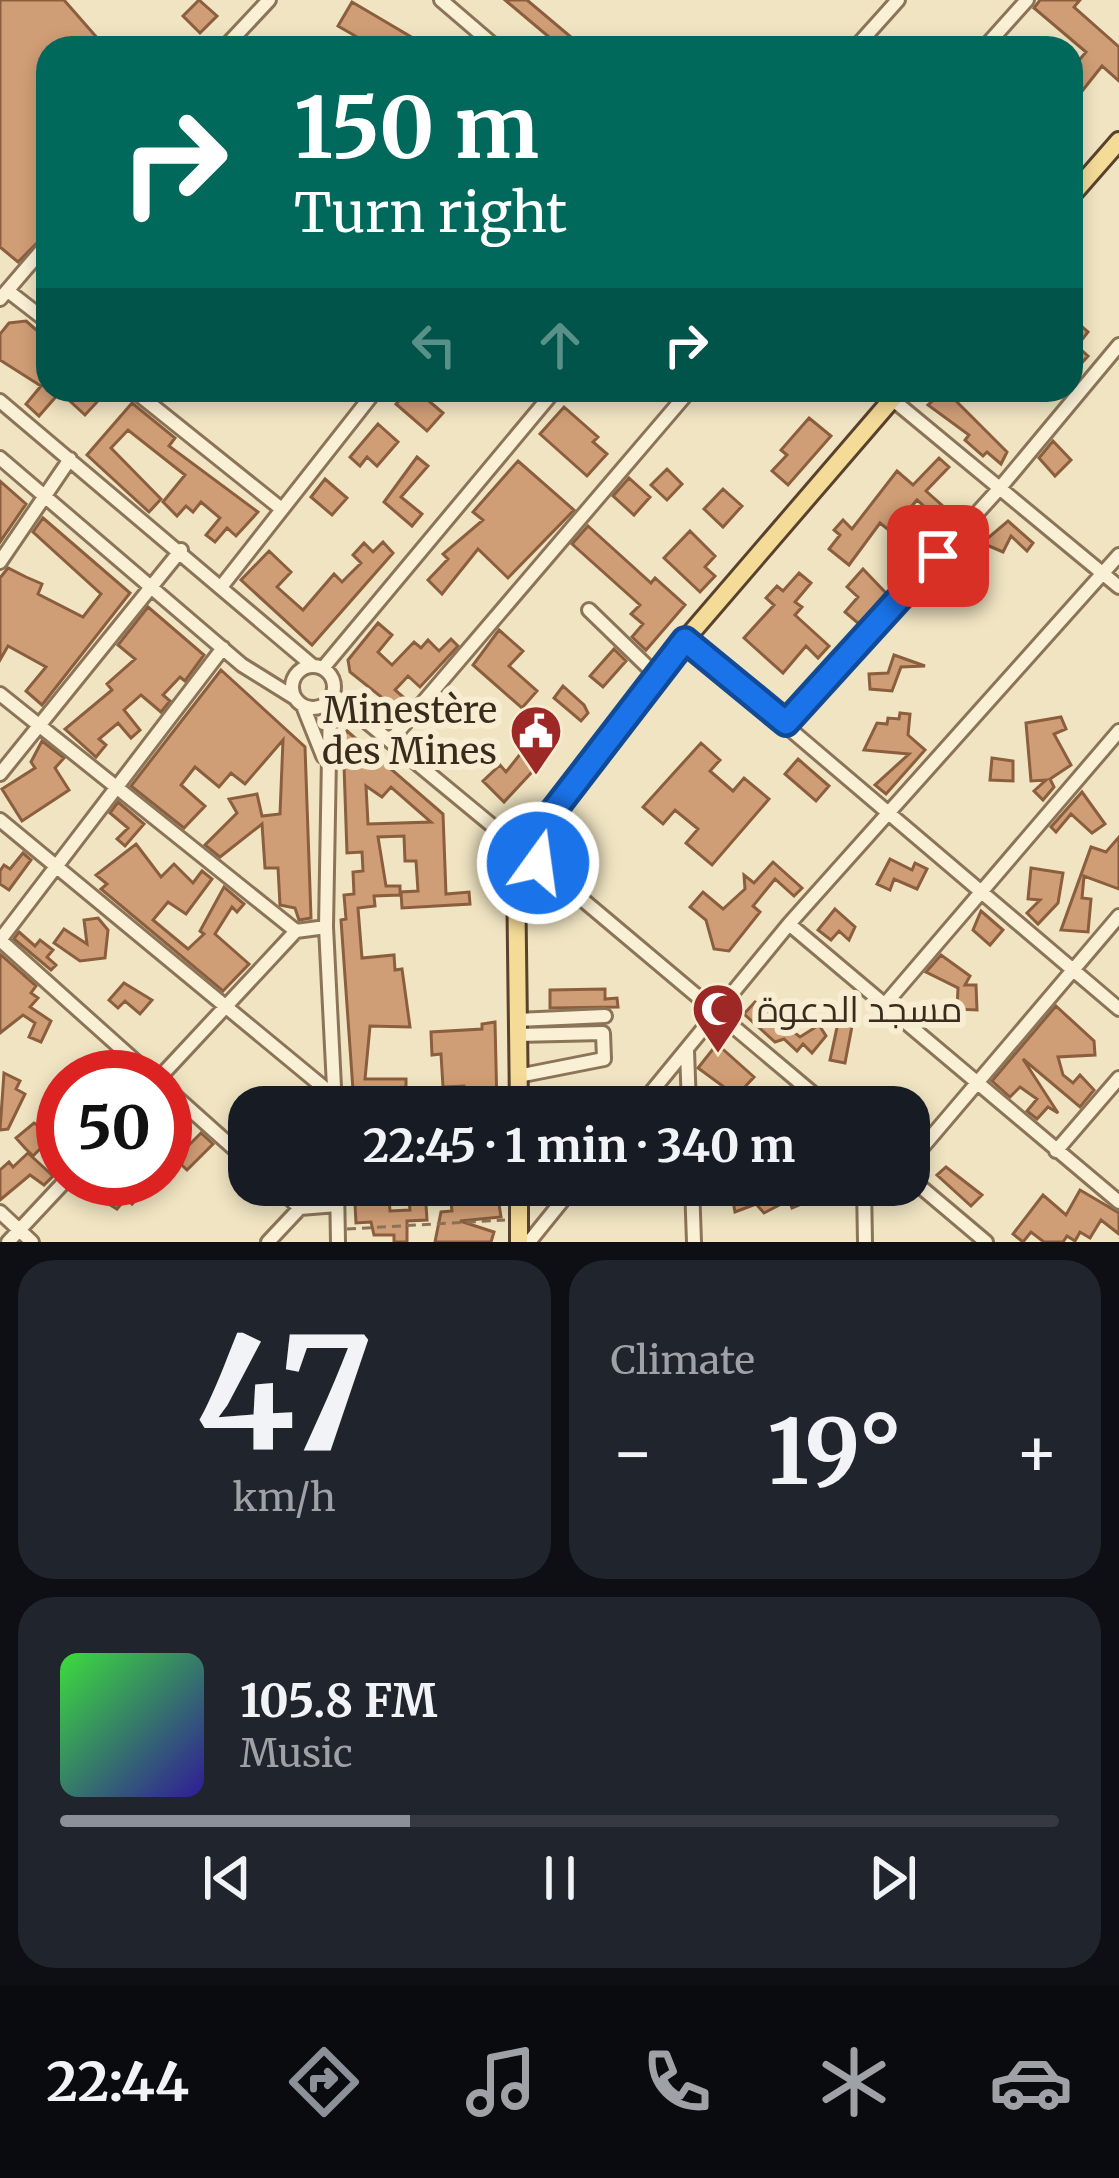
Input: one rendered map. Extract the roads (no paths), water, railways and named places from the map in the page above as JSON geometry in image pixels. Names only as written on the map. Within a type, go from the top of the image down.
[{"type":"main road","points":[[1083,182],[1119,141]]},
{"type":"main road","points":[[518,1086],[516,870],[506,857],[883,402]]},
{"type":"main road","points":[[516,870],[529,871],[538,863],[540,850],[522,841]]},
{"type":"main road","points":[[519,1206],[519,1242]]},
{"type":"street","points":[[235,36],[269,0]]},
{"type":"street","points":[[441,0],[483,36]]},
{"type":"street","points":[[866,36],[898,0]]},
{"type":"street","points":[[994,36],[1027,0]]},
{"type":"street","points":[[36,257],[4,295],[36,315]]},
{"type":"street","points":[[1083,388],[1119,345]]},
{"type":"street","points":[[0,401],[333,679],[325,763],[326,927],[334,1086]]},
{"type":"street","points":[[148,402],[279,507]]},
{"type":"street","points":[[221,586],[366,402]]},
{"type":"street","points":[[325,763],[292,680],[318,667],[546,402]]},
{"type":"street","points":[[391,740],[680,402]]},
{"type":"street","points":[[901,402],[1119,587]]},
{"type":"street","points":[[786,723],[1071,402]]},
{"type":"street","points":[[0,458],[223,648],[299,702],[321,707],[332,697]]},
{"type":"street","points":[[0,562],[70,459]]},
{"type":"street","points":[[0,774],[181,550]]},
{"type":"street","points":[[656,1086],[789,924],[1119,555]]},
{"type":"street","points":[[589,610],[657,676]]},
{"type":"street","points":[[685,640],[1119,1009]]},
{"type":"street","points":[[126,1050],[0,940],[223,648]]},
{"type":"street","points":[[0,694],[296,931]]},
{"type":"street","points":[[332,697],[522,841]]},
{"type":"street","points":[[886,1003],[1117,738]]},
{"type":"street","points":[[0,820],[318,1086]]},
{"type":"street","points":[[538,863],[804,1086]]},
{"type":"street","points":[[930,1138],[1119,916]]},
{"type":"street","points":[[789,924],[1119,1202]]},
{"type":"street","points":[[182,1050],[296,931],[326,927]]},
{"type":"street","points":[[517,1028],[549,1018],[605,1016]]},
{"type":"street","points":[[588,1017],[588,1033]]},
{"type":"street","points":[[549,1018],[550,1034]]},
{"type":"street","points":[[517,1028],[550,1034],[603,1033],[604,1059],[518,1076]]},
{"type":"street","points":[[687,1048],[688,1086]]},
{"type":"street","points":[[1056,1151],[1119,1078]]},
{"type":"street","points":[[192,1111],[228,1143]]},
{"type":"street","points":[[930,1195],[986,1242]]},
{"type":"street","points":[[8,1242],[43,1206]]},
{"type":"street","points":[[268,1242],[300,1208],[318,1206]]},
{"type":"street","points":[[337,1206],[338,1236]]},
{"type":"street","points":[[529,1242],[558,1206]]},
{"type":"street","points":[[693,1206],[694,1242]]},
{"type":"street","points":[[864,1206],[865,1242]]},
{"type":"street","points":[[0,1212],[32,1242]]},
{"type":"place","name":"Minestère des Mines","points":[[536,777]]},
{"type":"place","name":"مسجد الدعوة","points":[[718,1055]]}]
